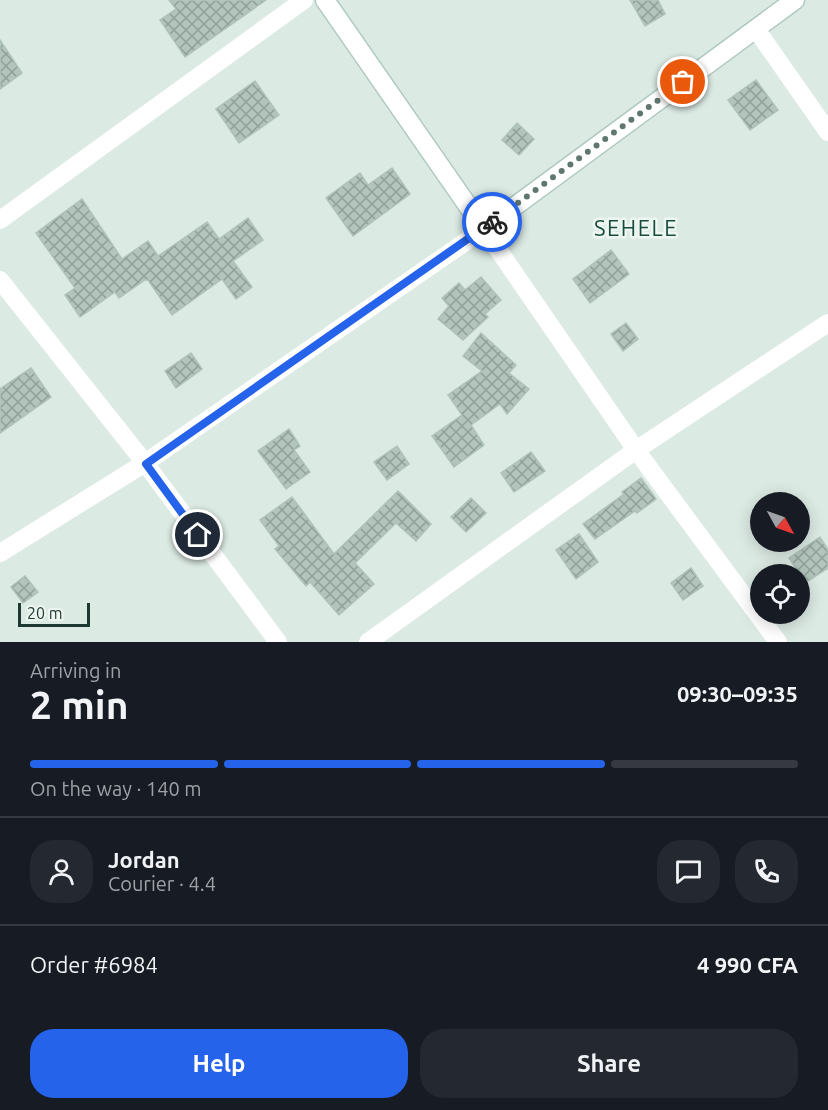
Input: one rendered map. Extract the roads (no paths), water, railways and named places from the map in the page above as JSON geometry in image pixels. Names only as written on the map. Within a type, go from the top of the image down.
[{"type":"street","points":[[0,220],[303,0]]},
{"type":"street","points":[[325,0],[636,450],[778,642]]},
{"type":"street","points":[[0,553],[146,464],[484,229],[795,0]]},
{"type":"street","points":[[756,29],[828,132]]},
{"type":"street","points":[[0,280],[146,464],[278,642]]},
{"type":"street","points":[[368,642],[636,450],[828,323]]},
{"type":"district","name":"SEHELE","points":[[636,228]]}]
